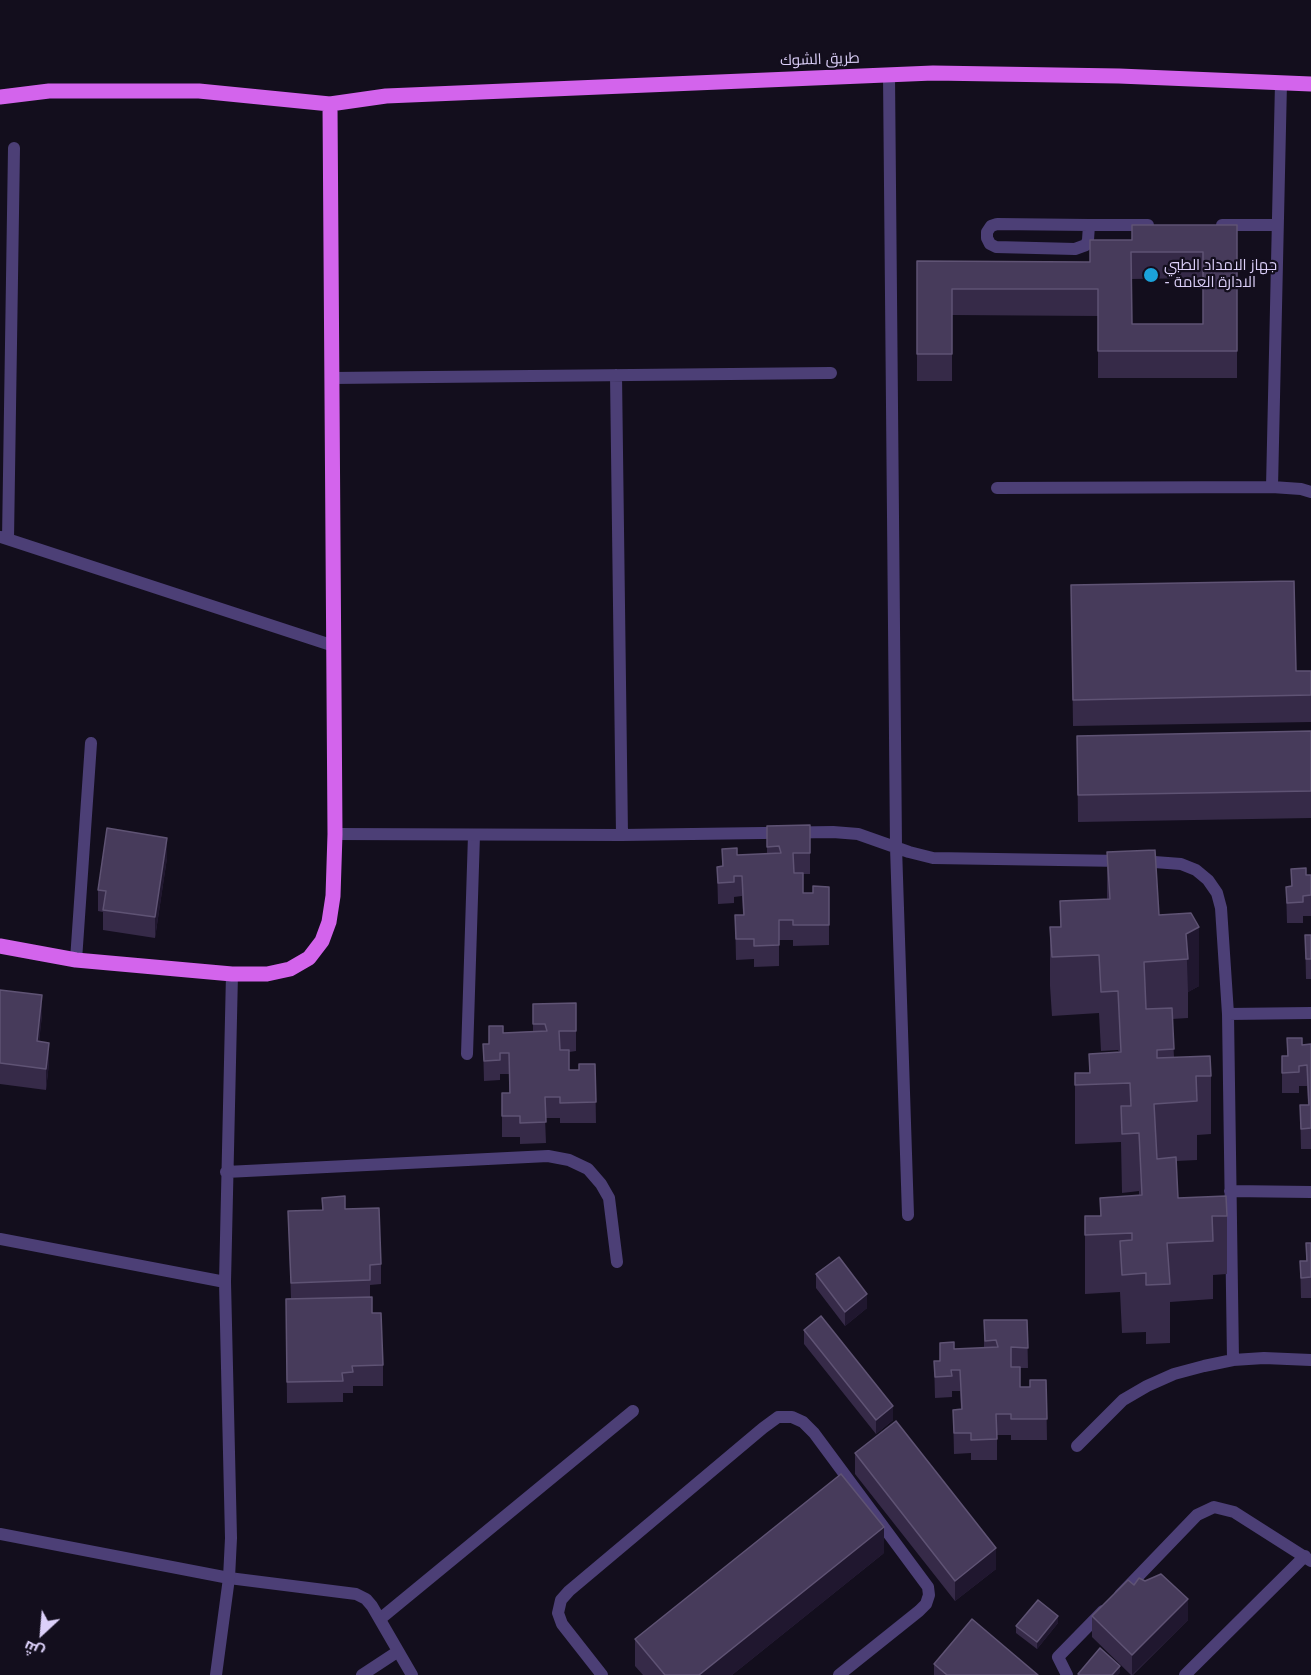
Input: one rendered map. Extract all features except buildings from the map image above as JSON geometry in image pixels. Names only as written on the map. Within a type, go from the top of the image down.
[{"type":"main road","name":"طريق الشوك","points":[[0,97],[49,91],[199,91],[330,104],[386,96],[889,75],[1026,74],[1311,84]]},
{"type":"main road","points":[[0,946],[75,960],[232,974],[267,974],[290,969],[309,958],[322,941],[329,922],[333,896],[335,834],[330,104]]},
{"type":"street","points":[[889,75],[896,847],[908,1215]]},
{"type":"street","points":[[1272,487],[1281,82]]},
{"type":"street","points":[[14,148],[4,538],[334,646]]},
{"type":"street","points":[[1089,225],[1086,245],[1075,249],[1002,248],[990,244],[987,238],[987,232],[991,226],[997,224],[1159,225]]},
{"type":"street","points":[[1206,225],[1277,225]]},
{"type":"street","points":[[332,378],[831,373]]},
{"type":"street","points":[[616,375],[622,835]]},
{"type":"street","points":[[997,488],[1272,487],[1311,492]]},
{"type":"street","points":[[75,960],[91,743]]},
{"type":"street","points":[[335,834],[622,835],[833,832],[858,834],[933,858],[1165,862],[1181,864],[1196,870],[1208,880],[1217,893],[1221,908],[1228,1014],[1233,1360]]},
{"type":"street","points":[[467,1054],[474,835]]},
{"type":"street","points":[[216,1675],[229,1578],[231,1538],[225,1282],[232,974]]},
{"type":"street","points":[[1228,1014],[1311,1013]]},
{"type":"street","points":[[226,1172],[548,1156],[569,1160],[588,1169],[609,1198],[617,1262]]},
{"type":"street","points":[[1230,1191],[1311,1192]]},
{"type":"street","points":[[0,1239],[225,1282]]},
{"type":"street","points":[[1077,1446],[1123,1400],[1174,1374],[1204,1365],[1233,1360],[1311,1359]]},
{"type":"street","points":[[380,1618],[633,1411]]},
{"type":"street","points":[[602,1675],[562,1624],[558,1613],[561,1600],[568,1591],[778,1417],[792,1417],[803,1422],[814,1433],[928,1587],[929,1595],[926,1604],[919,1611],[839,1675]]},
{"type":"street","points":[[1066,1675],[1058,1657],[1197,1515],[1214,1507],[1234,1512],[1308,1558],[1185,1675]]},
{"type":"street","points":[[0,1534],[229,1578],[356,1594],[366,1599],[380,1618],[411,1675]]},
{"type":"street","points":[[362,1675],[397,1652]]},
{"type":"place","name":"جهاز الامداد الطبي - الادارة العامة","points":[[1151,275]]}]
